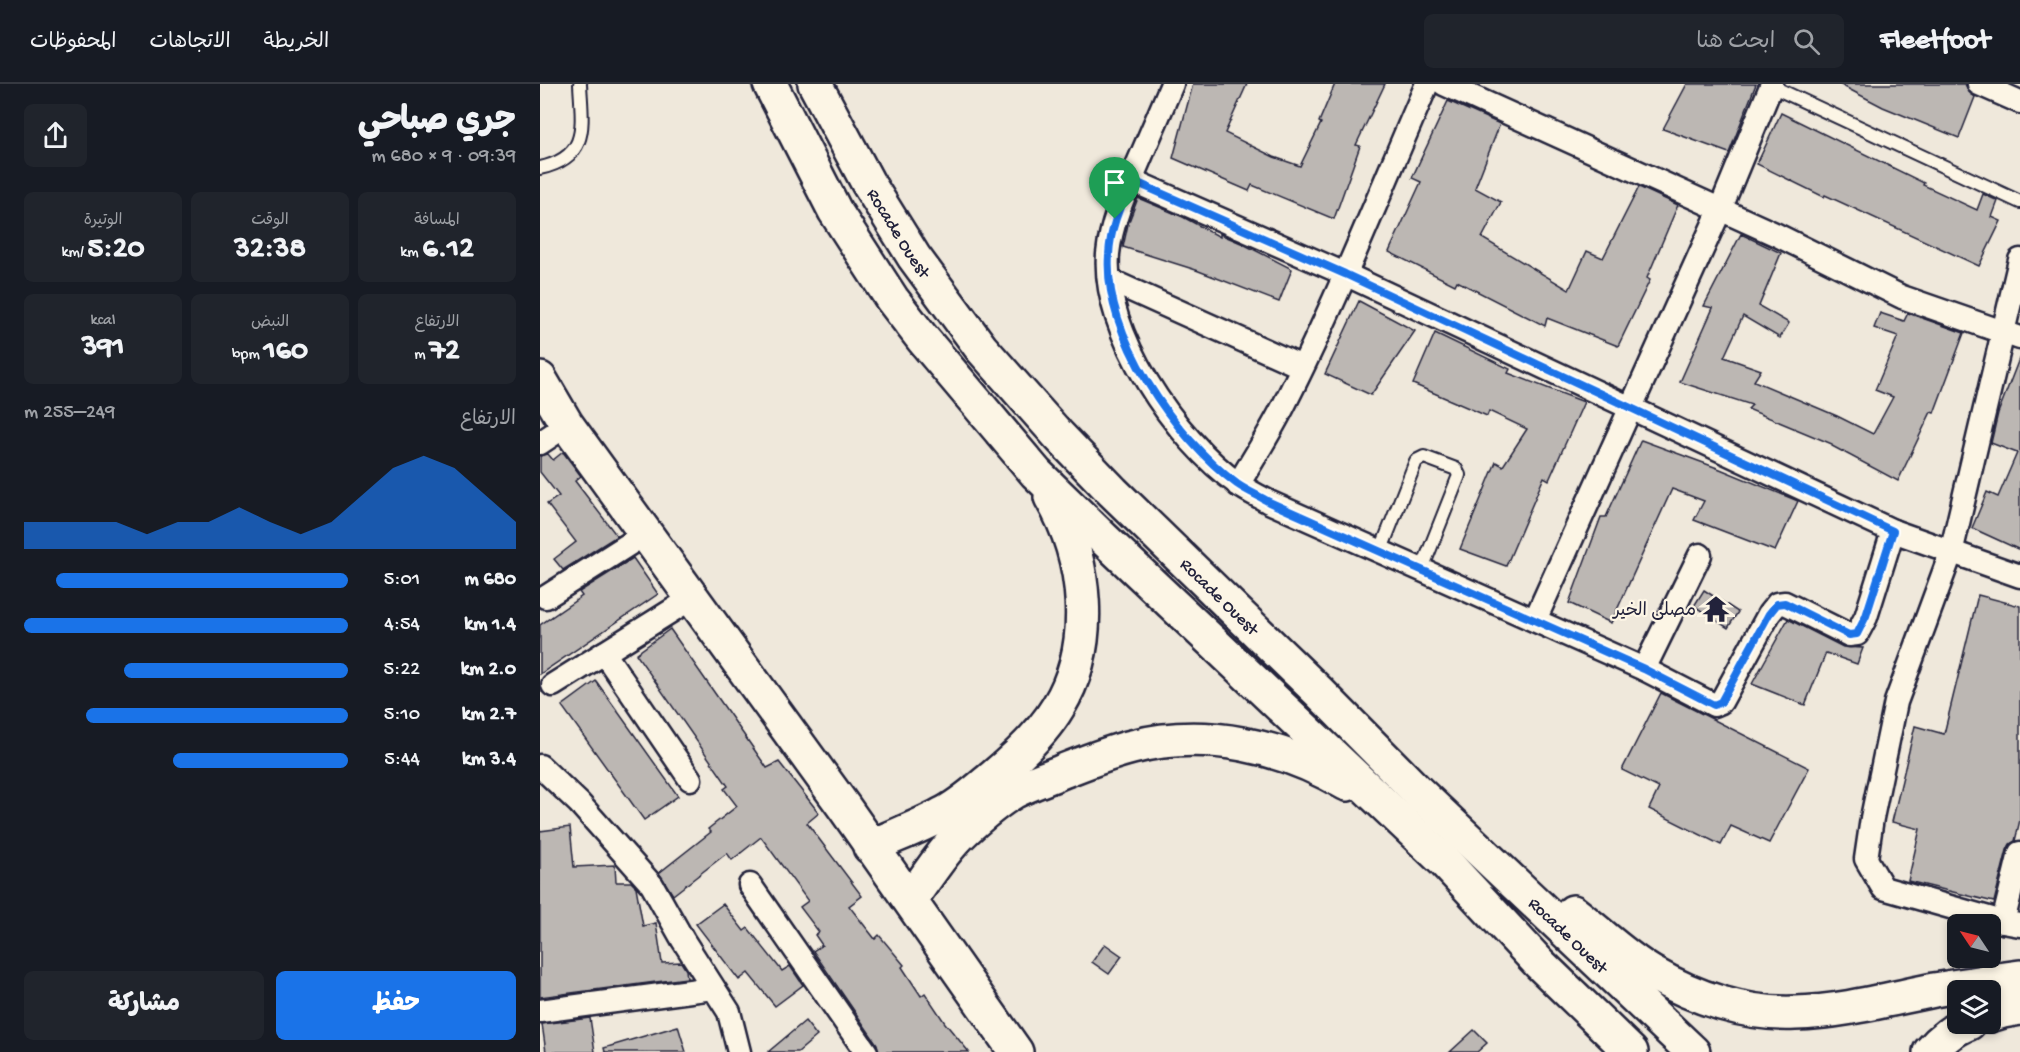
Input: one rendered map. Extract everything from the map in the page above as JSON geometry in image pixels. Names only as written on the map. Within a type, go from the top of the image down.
[{"type":"main road","name":"Rocade Ouest","points":[[770,84],[835,211],[880,281],[922,339],[1036,472],[1445,862],[1540,964],[1631,1052]]},
{"type":"main road","name":"Rocade Ouest","points":[[815,85],[868,183],[908,247],[981,348],[1059,436],[1113,492],[1433,806],[1693,1052]]},
{"type":"main road","points":[[540,379],[567,426],[844,807],[1016,1052]]},
{"type":"main road","points":[[870,847],[943,815],[1010,763],[1039,733],[1059,707],[1072,679],[1083,615],[1082,587],[1068,532],[1036,472]]},
{"type":"main road","points":[[910,900],[947,850],[966,829],[1012,793],[1099,757],[1134,746],[1171,740],[1211,740],[1241,743],[1277,752],[1331,775],[1392,812]]},
{"type":"main road","points":[[1433,806],[1650,972],[1714,1001],[1752,1010],[1794,1014],[1832,1010],[2020,977]]},
{"type":"main road","points":[[844,807],[887,824],[916,826]]},
{"type":"main road","points":[[2001,1012],[2020,1008]]},
{"type":"main road","points":[[1930,1052],[1950,1034]]},
{"type":"street","points":[[1172,84],[1115,219],[1108,254],[1114,311],[1129,349],[1154,393],[1183,430],[1215,465],[1238,485],[1269,502],[1644,669],[1714,705],[1721,702],[1769,614],[1777,604],[1785,603],[1849,635],[1857,634],[1866,616],[1893,531]]},
{"type":"street","points":[[1238,485],[1285,403],[1302,367],[1427,84]]},
{"type":"street","points":[[1444,84],[1777,235],[1902,297],[2012,335]]},
{"type":"street","points":[[1979,84],[2020,102]]},
{"type":"street","points":[[1535,620],[1720,210],[1772,85]]},
{"type":"street","points":[[1131,180],[1345,274],[1893,531],[2020,576]]},
{"type":"street","points":[[2020,260],[2012,335],[1951,553],[1896,702],[1866,859],[1883,888],[2012,923],[2020,853]]},
{"type":"street","points":[[1109,280],[1302,367]]},
{"type":"street","points":[[540,443],[567,426]]},
{"type":"street","points":[[546,597],[645,534]]},
{"type":"street","points":[[1644,669],[1700,555]]},
{"type":"street","points":[[553,685],[692,598]]},
{"type":"street","points":[[604,653],[690,779]]},
{"type":"street","points":[[540,766],[579,803],[652,885],[682,940],[729,1012],[739,1052]]},
{"type":"street","points":[[750,885],[867,1052]]},
{"type":"street","points":[[540,1011],[713,988]]},
{"type":"lane","points":[[540,168],[562,161],[573,151],[580,138],[582,124],[580,84]]},
{"type":"lane","points":[[1772,85],[2020,202]]},
{"type":"lane","points":[[1380,552],[1416,461],[1424,457],[1456,469],[1458,478],[1422,569]]},
{"type":"building","points":[[1193,84],[1247,84],[1225,133],[1274,157],[1300,166],[1321,123],[1319,122],[1335,84],[1385,84],[1356,145],[1360,146],[1334,219],[1252,185],[1249,191],[1173,158]]},
{"type":"building","points":[[1687,84],[1756,84],[1729,153],[1663,129]]},
{"type":"building","points":[[1839,84],[1965,84],[1975,97],[1959,138],[1883,107]]},
{"type":"building","points":[[1448,101],[1500,124],[1475,188],[1501,202],[1482,238],[1569,290],[1587,251],[1603,258],[1639,187],[1678,205],[1647,278],[1650,280],[1618,346],[1547,318],[1545,326],[1457,281],[1455,285],[1389,252],[1421,182],[1412,178]]},
{"type":"building","points":[[1781,113],[1977,210],[1983,194],[1998,201],[1992,217],[2001,221],[1979,266],[1825,195],[1824,197],[1757,164]]},
{"type":"building","points":[[1138,198],[1183,217],[1220,237],[1220,234],[1241,243],[1292,269],[1279,302],[1196,270],[1123,247],[1128,224]]},
{"type":"building","points":[[1741,234],[1781,253],[1759,306],[1789,323],[1780,338],[1743,316],[1724,357],[1761,370],[1754,381],[1873,434],[1893,397],[1875,390],[1898,336],[1874,328],[1880,313],[1904,321],[1908,313],[1964,333],[1934,413],[1931,412],[1898,481],[1832,444],[1748,409],[1752,405],[1680,382],[1713,308],[1704,306]]},
{"type":"building","points":[[1359,301],[1415,331],[1371,395],[1325,374]]},
{"type":"building","points":[[1435,333],[1510,369],[1508,373],[1584,402],[1549,480],[1544,477],[1506,566],[1460,549],[1496,462],[1503,466],[1527,429],[1489,411],[1487,416],[1413,384]]},
{"type":"building","points":[[2019,359],[2020,550],[1972,528],[1987,492],[1998,497],[2017,453],[1991,443],[1998,413]]},
{"type":"building","points":[[1641,440],[1798,501],[1775,551],[1694,520],[1704,501],[1672,489],[1611,623],[1569,603],[1601,517],[1606,517]]},
{"type":"building","points":[[563,452],[581,476],[575,481],[617,536],[563,570],[554,559],[576,542],[547,504],[559,496],[540,472],[540,456],[548,454],[553,460]]},
{"type":"building","points":[[633,558],[658,594],[540,674],[540,625],[582,596],[579,592]]},
{"type":"building","points":[[1704,590],[1738,612],[1728,628],[1694,606]]},
{"type":"building","points":[[1978,595],[2020,606],[2020,820],[2015,841],[2007,850],[1994,902],[1908,881],[1920,829],[1892,822],[1915,726],[1944,734]]},
{"type":"building","points":[[1788,619],[1843,647],[1863,648],[1857,664],[1826,653],[1805,705],[1752,684]]},
{"type":"building","points":[[670,629],[767,768],[779,762],[819,813],[807,823],[862,896],[849,906],[875,939],[879,935],[904,965],[902,967],[921,996],[925,993],[945,1023],[969,1052],[879,1052],[877,1044],[813,951],[822,945],[815,935],[819,932],[800,907],[808,901],[761,837],[732,860],[727,853],[673,895],[659,873],[711,832],[708,829],[737,806],[724,789],[728,786],[636,654]]},
{"type":"building","points":[[596,681],[678,796],[644,820],[562,706]]},
{"type":"building","points":[[1661,693],[1809,768],[1769,843],[1731,826],[1721,845],[1649,809],[1659,788],[1622,770]]},
{"type":"building","points":[[570,827],[574,867],[615,865],[616,882],[631,882],[636,887],[643,926],[656,923],[662,963],[681,962],[686,970],[687,978],[540,997],[540,831]]},
{"type":"building","points":[[723,904],[744,931],[748,928],[782,971],[790,966],[803,985],[775,1006],[748,973],[739,980],[696,924]]},
{"type":"building","points":[[1105,944],[1122,956],[1109,974],[1092,962]]},
{"type":"building","points":[[590,1018],[595,1052],[546,1052],[542,1024]]},
{"type":"building","points":[[805,1021],[817,1036],[798,1052],[768,1052]]},
{"type":"building","points":[[678,1026],[686,1052],[605,1052],[604,1048]]},
{"type":"building","points":[[1474,1030],[1487,1043],[1477,1052],[1450,1052]]},
{"type":"place","name":"مصلى الخير","points":[[1716,609]]},
{"type":"route","points":[[1131,180],[1345,274],[1893,531],[1866,616],[1857,634],[1849,635],[1785,603],[1777,604],[1769,614],[1721,702],[1714,705],[1644,669],[1269,502],[1238,485],[1215,465],[1183,430],[1154,393],[1129,349],[1114,311],[1109,280],[1108,254],[1115,219],[1131,180]]}]
